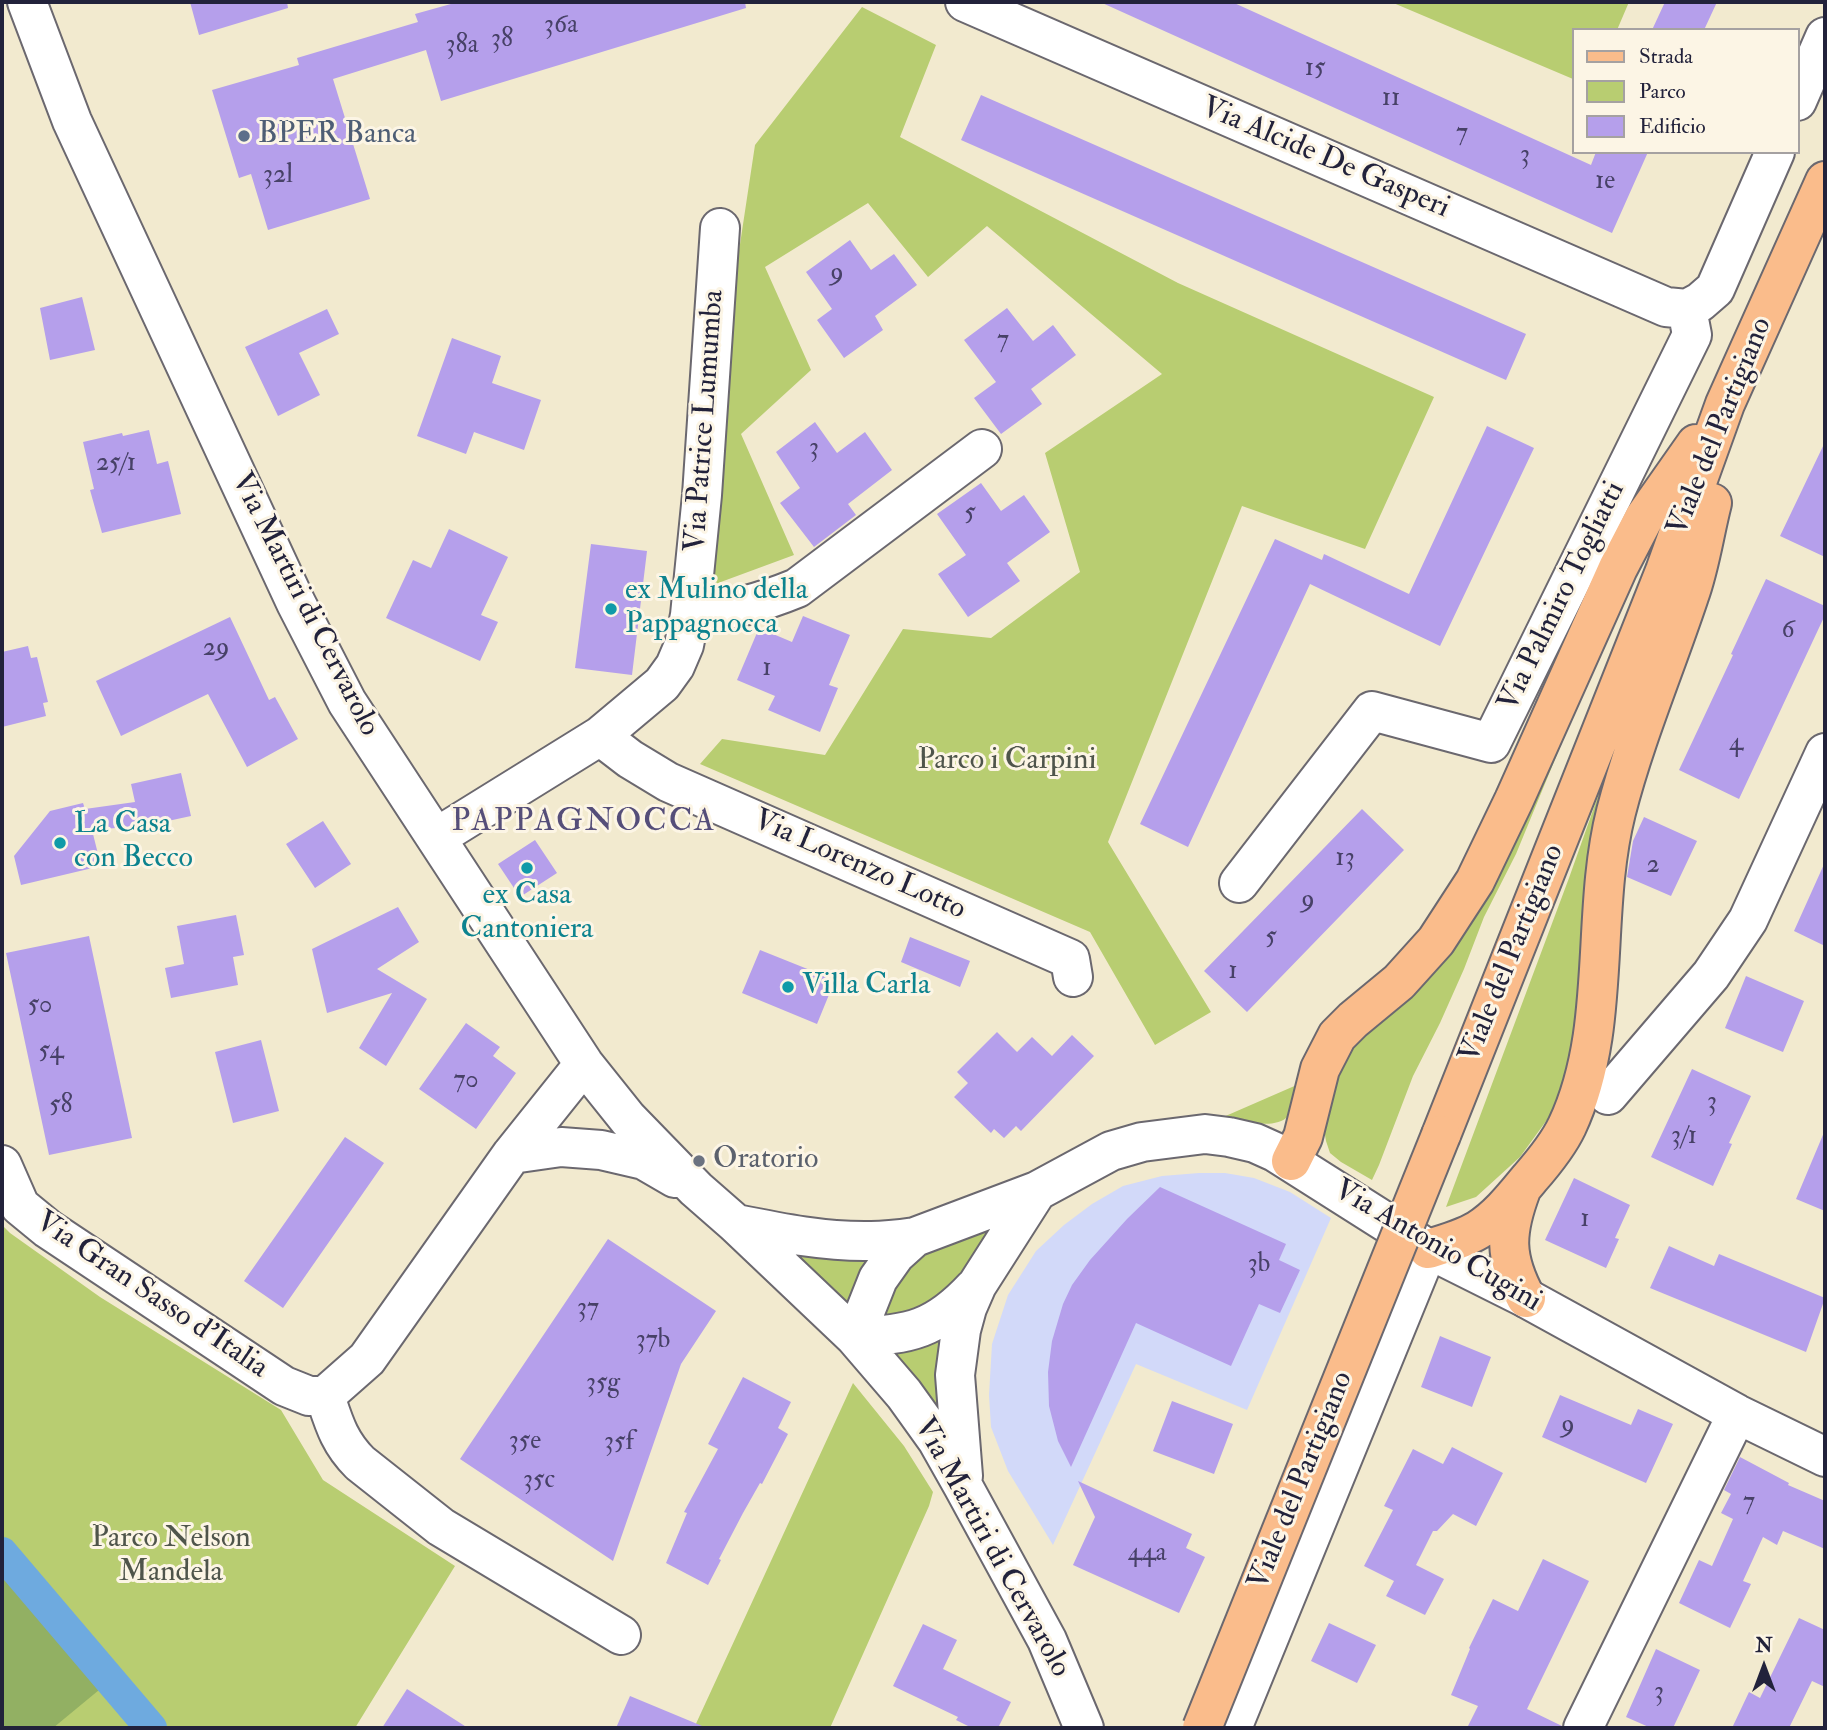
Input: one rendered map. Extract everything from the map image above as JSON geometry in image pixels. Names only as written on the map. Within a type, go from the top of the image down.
[{"type":"main road","name":"Viale del Partigiano","points":[[1202,1728],[1665,571],[1725,404],[1825,181]]},
{"type":"main road","points":[[1428,1249],[1477,1231],[1495,1217],[1549,1154],[1566,1128],[1577,1103],[1593,1041],[1605,880],[1615,816],[1636,743],[1690,593],[1746,357]]},
{"type":"main road","points":[[1291,1161],[1303,1138],[1313,1093],[1328,1050],[1337,1036],[1399,982],[1436,941],[1475,881],[1628,548],[1644,518],[1725,404]]},
{"type":"main road","points":[[1522,1187],[1508,1237],[1512,1265],[1526,1298]]},
{"type":"street","name":"Via Alcide De Gasperi","points":[[965,2],[1666,307],[1687,309]]},
{"type":"street","name":"Via Martiri di Cervarolo","points":[[20,14],[296,603],[347,702],[584,1063],[628,1119],[696,1189],[855,1337],[904,1394],[937,1440],[1046,1640],[1084,1728]]},
{"type":"street","points":[[1799,96],[1825,37]]},
{"type":"street","points":[[1687,309],[1715,289],[1774,154]]},
{"type":"street","name":"Via Patrice Lumumba","points":[[437,837],[600,736],[662,684],[675,666],[684,645],[690,615],[703,482],[720,228]]},
{"type":"street","name":"Via Palmiro Togliatti","points":[[1239,883],[1372,711],[1491,743],[1692,335],[1687,309]]},
{"type":"street","points":[[690,615],[739,607],[769,599],[797,587],[982,449]]},
{"type":"street","name":"Via Lorenzo Lotto","points":[[600,736],[630,759],[668,782],[1070,959],[1073,977]]},
{"type":"street","points":[[1608,1095],[1711,975],[1748,920],[1825,753]]},
{"type":"street","points":[[1674,969],[1711,975]]},
{"type":"street","points":[[584,1063],[512,1154],[367,1359],[325,1396],[337,1434],[360,1463],[441,1527],[621,1635]]},
{"type":"street","name":"Via Antonio Cugini","points":[[736,1224],[833,1240],[872,1241],[915,1237],[1037,1191],[1111,1151],[1169,1138],[1205,1134],[1229,1137],[1255,1143],[1291,1161],[1428,1249],[1526,1298],[1737,1414],[1825,1457]]},
{"type":"street","points":[[512,1154],[561,1147],[601,1150],[644,1160],[696,1189]]},
{"type":"street","name":"Via Gran Sasso d'Italia","points":[[2,1165],[20,1206],[48,1229],[284,1386],[309,1396],[325,1396]]},
{"type":"street","name":"Via Antonio Cugini","points":[[963,1486],[955,1376],[961,1330],[977,1285],[1037,1191]]},
{"type":"street","name":"Via Antonio Cugini","points":[[915,1237],[895,1255],[878,1279],[855,1337],[883,1336],[925,1326],[957,1306],[977,1285]]},
{"type":"street","points":[[1232,1728],[1428,1249]]},
{"type":"street","points":[[1583,1728],[1737,1414]]},
{"type":"shaded area","points":[[1225,1173],[1254,1178],[1290,1192],[1331,1218],[1247,1410],[1136,1364],[1053,1545],[1008,1471],[991,1427],[989,1395],[992,1344],[1008,1295],[1036,1251],[1092,1204],[1123,1186],[1162,1176]]},
{"type":"green space","points":[[1391,2],[1629,2],[1618,28],[1572,28],[1572,79]]},
{"type":"green space","name":"Parco i Carpini","points":[[862,7],[936,45],[900,137],[1178,283],[1434,397],[1365,549],[1242,506],[1108,842],[1211,1012],[1155,1045],[1090,932],[700,764],[722,739],[825,755],[903,629],[991,638],[1080,572],[1045,453],[1162,374],[987,226],[928,277],[868,203],[765,267],[811,370],[741,434],[794,555],[710,586],[729,317],[755,145]]},
{"type":"green space","points":[[1633,570],[1516,854],[1484,917],[1440,1023],[1413,1076],[1372,1180],[1330,1153],[1326,1141],[1324,1129],[1334,1066],[1375,1016]]},
{"type":"green space","points":[[1676,576],[1587,938],[1565,1089],[1549,1117],[1520,1157],[1476,1197],[1446,1207],[1569,878]]},
{"type":"green space","points":[[1299,1084],[1292,1109],[1282,1120],[1266,1124],[1221,1118]]},
{"type":"green space","name":"Parco Nelson Mandela","points":[[2,1225],[100,1297],[281,1410],[323,1480],[455,1566],[355,1728],[2,1728]]},
{"type":"green space","points":[[1000,1227],[942,1304],[879,1322],[907,1258],[959,1236]]},
{"type":"green space","points":[[780,1245],[883,1252],[853,1313]]},
{"type":"green space","points":[[949,1330],[941,1416],[885,1346]]},
{"type":"green space","points":[[853,1383],[904,1446],[933,1492],[830,1728],[694,1728]]},
{"type":"green space","points":[[2,1568],[92,1672],[99,1690],[53,1728],[2,1728]]},
{"type":"building","points":[[190,2],[287,2],[288,8],[199,35]]},
{"type":"building","points":[[458,2],[745,2],[746,8],[441,101],[426,50],[333,79],[370,199],[268,230],[251,174],[239,178],[212,90],[299,65],[297,58],[418,22],[415,14]]},
{"type":"building","points":[[1100,2],[1232,2],[1591,165],[1595,154],[1647,154],[1612,233]]},
{"type":"building","points":[[1665,2],[1717,2],[1705,28],[1653,28]]},
{"type":"building","points":[[981,95],[1526,334],[1506,380],[961,140]]},
{"type":"building","points":[[850,240],[871,270],[894,254],[917,285],[875,316],[883,330],[844,358],[817,320],[832,309],[806,272]]},
{"type":"building","points":[[82,297],[95,350],[50,360],[40,308]]},
{"type":"building","points":[[1007,308],[1033,341],[1053,325],[1076,355],[1031,389],[1042,404],[1001,434],[974,398],[996,382],[964,340]]},
{"type":"building","points":[[327,309],[339,334],[299,353],[320,395],[278,416],[245,347]]},
{"type":"building","points":[[452,338],[501,356],[492,383],[541,400],[524,450],[474,432],[466,454],[417,436]]},
{"type":"building","points":[[815,422],[837,453],[865,432],[892,470],[848,504],[856,515],[814,547],[780,503],[800,488],[776,452]]},
{"type":"building","points":[[1487,426],[1534,448],[1440,646],[1310,584],[1188,847],[1140,824],[1275,539],[1322,560],[1324,554],[1409,594]]},
{"type":"building","points":[[149,430],[157,464],[168,461],[181,514],[102,533],[90,490],[94,489],[83,442]]},
{"type":"building","points":[[1825,442],[1825,557],[1780,536]]},
{"type":"building","points":[[981,483],[1001,511],[1024,495],[1050,532],[1007,563],[1020,581],[968,617],[938,574],[966,555],[937,514]]},
{"type":"building","points":[[449,529],[508,557],[481,615],[498,622],[480,661],[386,618],[413,560],[431,568]]},
{"type":"building","name":"ex Mulino della Pappagnocca","points":[[591,544],[647,551],[632,675],[575,668]]},
{"type":"building","points":[[1766,579],[1825,606],[1825,615],[1739,799],[1679,770]]},
{"type":"building","points":[[803,616],[850,635],[829,685],[838,688],[820,732],[768,710],[775,696],[737,680],[759,628],[792,642]]},
{"type":"building","points":[[230,617],[269,700],[275,697],[298,739],[247,767],[208,694],[121,736],[96,681]]},
{"type":"building","points":[[28,646],[31,658],[37,657],[48,702],[43,703],[46,716],[2,727],[2,652]]},
{"type":"building","name":"La Casa con Becco","points":[[181,773],[191,816],[140,827],[92,830],[101,866],[21,885],[14,856],[50,811],[83,803],[85,809],[135,802],[131,784]]},
{"type":"building","points":[[1362,809],[1404,850],[1247,1012],[1204,971]]},
{"type":"building","points":[[1644,817],[1697,841],[1671,896],[1627,877],[1633,841]]},
{"type":"building","points":[[323,821],[351,864],[315,888],[286,844]]},
{"type":"building","name":"ex Casa Cantoniera","points":[[535,840],[557,873],[520,897],[498,864]]},
{"type":"building","points":[[1825,862],[1825,946],[1794,931]]},
{"type":"building","points":[[398,907],[419,942],[377,969],[427,999],[386,1066],[359,1048],[392,993],[327,1013],[312,949]]},
{"type":"building","points":[[236,915],[244,955],[233,957],[238,985],[171,998],[165,968],[184,964],[177,926]]},
{"type":"building","points":[[89,936],[132,1138],[49,1155],[6,953]]},
{"type":"building","points":[[910,937],[970,961],[960,987],[901,962]]},
{"type":"building","name":"Villa Carla","points":[[760,950],[835,980],[817,1024],[742,993]]},
{"type":"building","points":[[1746,976],[1804,1001],[1783,1052],[1725,1028]]},
{"type":"building","points":[[466,1023],[500,1047],[493,1056],[516,1073],[476,1129],[419,1089]]},
{"type":"building","points":[[997,1032],[1017,1052],[1032,1037],[1052,1056],[1072,1035],[1094,1056],[1021,1131],[1016,1126],[1004,1138],[994,1129],[991,1133],[954,1097],[968,1083],[957,1072]]},
{"type":"building","points":[[261,1040],[279,1111],[233,1123],[215,1052]]},
{"type":"building","points":[[1692,1069],[1751,1096],[1713,1186],[1651,1157]]},
{"type":"building","points":[[1825,1130],[1825,1211],[1796,1199]]},
{"type":"building","points":[[345,1137],[384,1163],[283,1308],[244,1281]]},
{"type":"building","points":[[1574,1178],[1630,1205],[1615,1238],[1619,1239],[1606,1268],[1545,1240]]},
{"type":"building","points":[[1160,1187],[1286,1244],[1279,1260],[1300,1270],[1280,1313],[1259,1304],[1231,1366],[1136,1323],[1071,1467],[1058,1441],[1049,1406],[1048,1372],[1052,1341],[1063,1304],[1072,1285],[1090,1260]]},
{"type":"building","points":[[608,1239],[716,1311],[681,1364],[613,1561],[460,1459]]},
{"type":"building","points":[[1669,1246],[1714,1266],[1719,1254],[1825,1298],[1806,1352],[1650,1288]]},
{"type":"building","points":[[1440,1336],[1491,1357],[1472,1407],[1421,1387]]},
{"type":"building","points":[[743,1377],[791,1402],[778,1428],[788,1434],[762,1484],[760,1483],[743,1513],[708,1585],[666,1563],[687,1513],[684,1512],[718,1449],[708,1444]]},
{"type":"building","points":[[1560,1395],[1631,1425],[1638,1409],[1673,1424],[1646,1483],[1542,1437]]},
{"type":"building","points":[[1172,1401],[1233,1424],[1214,1474],[1153,1451]]},
{"type":"building","points":[[1452,1447],[1503,1473],[1476,1526],[1453,1514],[1437,1531],[1433,1531],[1416,1565],[1444,1579],[1425,1615],[1386,1596],[1394,1581],[1364,1566],[1393,1510],[1384,1506],[1413,1449],[1443,1464]]},
{"type":"building","points":[[1740,1457],[1789,1483],[1788,1485],[1825,1501],[1825,1549],[1783,1531],[1777,1545],[1763,1537],[1743,1581],[1751,1584],[1730,1628],[1679,1603],[1699,1560],[1712,1566],[1733,1519],[1721,1513],[1731,1494],[1724,1490]]},
{"type":"building","points":[[1078,1481],[1192,1534],[1186,1548],[1205,1557],[1179,1613],[1073,1565],[1095,1517]]},
{"type":"building","points":[[1543,1559],[1589,1581],[1527,1709],[1562,1726],[1467,1728],[1478,1706],[1451,1695],[1469,1648],[1493,1599],[1518,1611]]},
{"type":"building","points":[[1799,1618],[1825,1630],[1825,1687],[1812,1681],[1789,1728],[1732,1728],[1749,1692],[1760,1698]]},
{"type":"building","points":[[1329,1623],[1376,1645],[1357,1683],[1311,1661]]},
{"type":"building","points":[[923,1624],[957,1640],[943,1669],[1011,1702],[998,1728],[972,1728],[956,1720],[958,1717],[893,1686]]},
{"type":"building","points":[[1656,1649],[1700,1670],[1673,1728],[1651,1728],[1626,1717]]},
{"type":"building","points":[[407,1689],[468,1728],[382,1728]]},
{"type":"building","points":[[630,1696],[707,1728],[616,1728]]},
{"type":"waterway","points":[[2,1553],[151,1728]]},
{"type":"place","name":"BPER Banca","points":[[244,136]]},
{"type":"place","name":"ex Mulino della Pappagnocca","points":[[611,609]]},
{"type":"place","name":"La Casa con Becco","points":[[60,843]]},
{"type":"place","name":"ex Casa Cantoniera","points":[[527,868]]},
{"type":"place","name":"Villa Carla","points":[[788,987]]},
{"type":"place","name":"Oratorio","points":[[699,1161]]},
{"type":"district","name":"PAPPAGNOCCA","points":[[584,823]]}]
